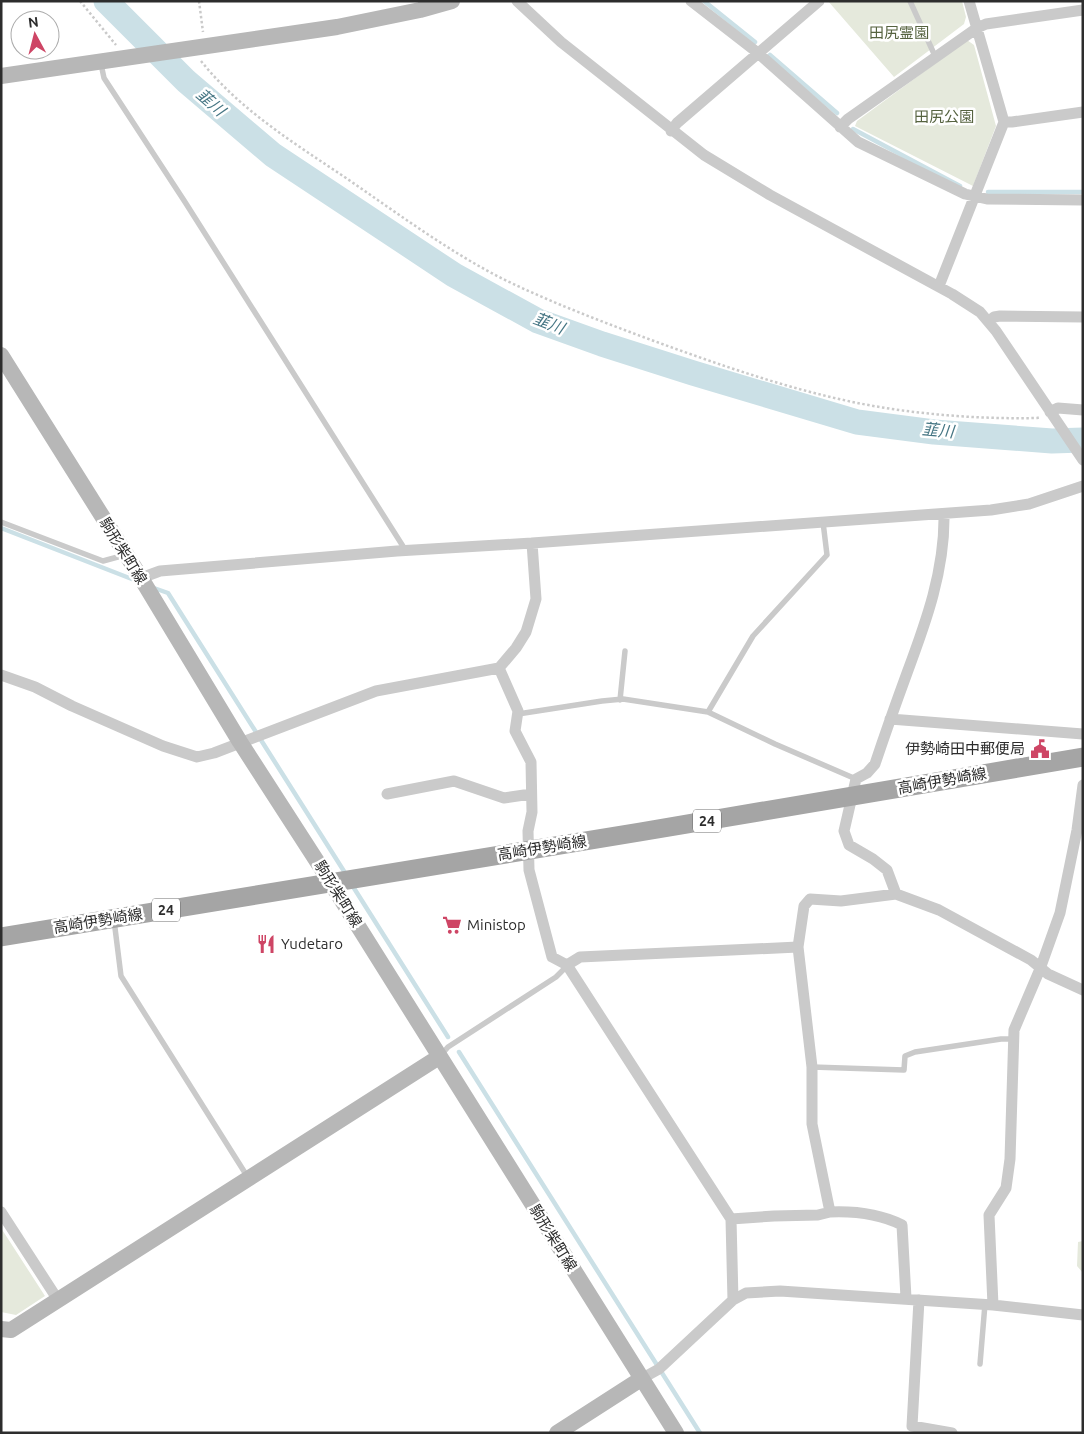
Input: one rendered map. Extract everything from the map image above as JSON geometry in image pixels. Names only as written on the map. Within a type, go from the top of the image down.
[{"type":"main road","points":[[1,76],[337,27],[420,10],[452,1]]},
{"type":"main road","name":"駒形柴町線","points":[[1,355],[141,578],[240,742],[331,883],[676,1433]]},
{"type":"main road","name":"高崎伊勢崎線","points":[[1,937],[1083,757]]},
{"type":"main road","points":[[1,1329],[11,1330],[439,1057]]},
{"type":"main road","points":[[557,1433],[641,1379]]},
{"type":"street","points":[[516,1],[561,42],[671,131],[704,155],[770,195],[971,305],[989,321],[1081,457]]},
{"type":"street","points":[[691,1],[758,54],[858,142],[974,197],[987,199],[1083,200]]},
{"type":"street","points":[[671,131],[819,1]]},
{"type":"street","points":[[939,286],[1004,122],[969,1]]},
{"type":"street","points":[[840,127],[848,119],[935,56],[977,28],[986,24],[1083,10]]},
{"type":"street","points":[[1004,122],[1083,112]]},
{"type":"street","points":[[989,321],[994,317],[1000,316],[1083,316]]},
{"type":"street","points":[[1053,417],[1058,408],[1083,410]]},
{"type":"street","points":[[141,578],[160,571],[406,551],[532,544],[944,514],[1029,504],[1083,486]]},
{"type":"street","points":[[896,894],[887,870],[849,845],[844,831],[856,779],[867,773],[875,764],[930,608],[940,568],[944,514]]},
{"type":"street","points":[[1,675],[35,687],[72,706],[163,746],[197,757],[214,753],[376,691],[499,668],[516,648],[526,632],[536,599],[532,544]]},
{"type":"street","points":[[499,668],[518,711],[515,731],[531,762],[532,812],[528,831],[529,870],[552,957],[567,965],[731,1219],[733,1300]]},
{"type":"street","points":[[890,719],[1083,734]]},
{"type":"street","points":[[386,794],[454,781],[504,798],[531,794]]},
{"type":"street","points":[[989,1304],[989,1215],[1006,1188],[1010,1159],[1014,1030],[1040,969],[1060,913],[1077,830],[1083,785]]},
{"type":"street","points":[[830,1212],[812,1124],[812,1067],[798,947],[804,906],[810,899],[841,901],[896,894],[939,910],[1031,960],[1040,969],[1083,990]]},
{"type":"street","points":[[567,965],[580,957],[798,947]]},
{"type":"street","points":[[1,1212],[58,1300]]},
{"type":"street","points":[[731,1219],[818,1215],[830,1212],[847,1212],[889,1219],[902,1225],[906,1298]]},
{"type":"street","points":[[641,1379],[659,1369],[733,1300],[746,1293],[780,1290],[906,1298],[989,1304],[1083,1315]]},
{"type":"street","points":[[919,1300],[912,1426],[952,1433]]},
{"type":"lane","points":[[910,1],[935,56]]},
{"type":"lane","points":[[100,61],[104,78],[186,202],[406,551]]},
{"type":"lane","points":[[1,522],[103,561],[126,555]]},
{"type":"lane","points":[[708,712],[753,636],[827,555],[824,522]]},
{"type":"lane","points":[[620,700],[624,651]]},
{"type":"lane","points":[[518,714],[620,700],[708,712],[775,744],[856,779]]},
{"type":"lane","points":[[114,918],[121,976],[248,1178]]},
{"type":"lane","points":[[439,1057],[448,1047],[556,977],[567,965]]},
{"type":"lane","points":[[812,1067],[904,1070],[905,1056],[915,1052],[1001,1039],[1013,1039]]},
{"type":"lane","points":[[980,1364],[989,1304]]},
{"type":"path","points":[[80,1],[126,58]]},
{"type":"path","points":[[199,1],[201,62],[224,88],[276,131],[449,247],[502,278],[583,315],[701,358],[853,402],[901,410],[983,418],[1053,417]]},
{"type":"green space","name":"田尻霊園","points":[[828,1],[962,1],[966,17],[964,24],[894,77]]},
{"type":"green space","name":"田尻公園","points":[[967,40],[974,45],[996,126],[973,186],[855,126],[857,121]]},
{"type":"green space","points":[[1,1228],[45,1296],[16,1315],[1,1312]]},
{"type":"green space","points":[[1083,1241],[1083,1273],[1077,1266],[1078,1242]]},
{"type":"waterway","name":"韮川","points":[[106,1],[186,81],[273,155],[454,275],[538,321],[693,373],[857,422],[934,432],[1052,441],[1083,440]]},
{"type":"waterway","points":[[704,1],[755,42]]},
{"type":"waterway","points":[[770,55],[837,113]]},
{"type":"waterway","points":[[853,129],[960,186]]},
{"type":"waterway","points":[[988,192],[1083,192]]},
{"type":"waterway","points":[[1,528],[137,581]]},
{"type":"waterway","points":[[151,587],[168,593],[347,876]]},
{"type":"waterway","points":[[352,885],[448,1037]]},
{"type":"waterway","points":[[459,1052],[700,1433]]},
{"type":"place","name":"伊勢崎田中郵便局","points":[[1040,749]]},
{"type":"place","name":"Ministop","points":[[452,925]]},
{"type":"place","name":"Yudetaro","points":[[266,944]]}]
